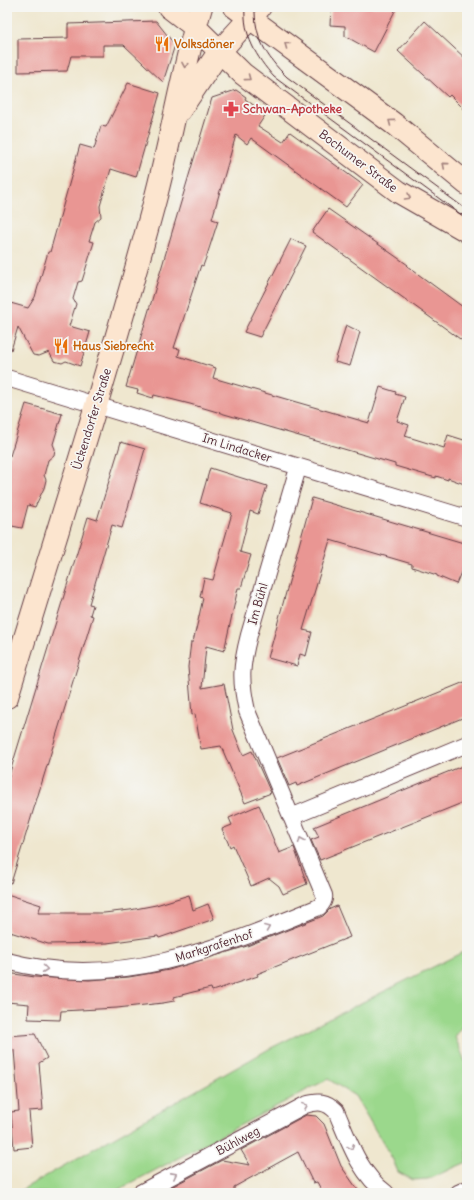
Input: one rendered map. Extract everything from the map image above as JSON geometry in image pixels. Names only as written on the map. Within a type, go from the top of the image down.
[{"type":"main road","name":"Bochumer Straße","points":[[169,7],[198,17],[219,52],[243,74],[400,192],[467,231]]},
{"type":"main road","name":"Ückendorfer Straße","points":[[176,115],[248,11]]},
{"type":"main road","points":[[248,11],[394,124],[467,184]]},
{"type":"main road","name":"Ückendorfer Straße","points":[[7,697],[97,405],[155,199],[176,115],[186,56],[198,17]]},
{"type":"street","name":"Im Lindacker","points":[[7,378],[298,468],[467,518]]},
{"type":"street","name":"Im Bühl","points":[[259,741],[247,711],[243,694],[242,660],[298,468]]},
{"type":"street","name":"Markgrafenhof","points":[[7,962],[45,969],[68,971],[113,970],[154,965],[235,941],[319,907],[325,899],[324,895],[259,741]]},
{"type":"street","points":[[292,817],[467,744]]},
{"type":"street","name":"Bühlweg","points":[[140,1193],[305,1105],[324,1102],[336,1111],[360,1165],[376,1185],[386,1193]]},
{"type":"street","points":[[458,1193],[467,1189]]},
{"type":"green space","points":[[467,950],[467,1019],[455,1037],[467,1066],[467,1162],[428,1179],[413,1180],[398,1172],[393,1160],[355,1096],[328,1079],[112,1193],[16,1193],[269,1049]]},
{"type":"building","points":[[331,7],[397,7],[374,52],[345,36],[345,26],[330,25]]},
{"type":"building","points":[[156,21],[175,45],[163,82],[124,45],[103,45],[103,56],[71,56],[67,71],[18,72],[18,39],[68,38],[68,24]]},
{"type":"building","points":[[425,21],[467,60],[467,112],[450,95],[448,97],[398,51]]},
{"type":"building","points":[[128,83],[160,93],[136,177],[111,169],[100,206],[101,217],[95,222],[89,241],[94,242],[82,281],[78,282],[73,299],[76,304],[69,326],[90,332],[80,366],[66,361],[62,363],[54,361],[49,352],[39,356],[33,355],[18,327],[11,350],[7,349],[7,302],[28,308],[35,297],[48,252],[50,252],[80,145],[94,149],[101,126],[106,127]]},
{"type":"building","points":[[236,90],[246,97],[245,99],[266,114],[258,126],[283,142],[290,132],[363,185],[346,207],[251,138],[247,144],[236,135],[212,219],[218,221],[203,266],[201,265],[174,348],[180,349],[178,356],[216,368],[213,378],[369,423],[380,387],[396,392],[395,394],[405,397],[397,421],[409,425],[405,436],[444,448],[448,435],[467,441],[467,485],[448,478],[448,480],[436,476],[436,478],[395,466],[395,464],[190,404],[154,395],[153,398],[137,393],[138,390],[126,387],[212,98]]},
{"type":"building","points":[[328,209],[408,265],[407,266],[467,310],[467,344],[312,232]]},
{"type":"building","points":[[291,239],[306,246],[260,337],[244,332]]},
{"type":"building","points":[[346,325],[360,332],[350,366],[335,362]]},
{"type":"building","points":[[26,404],[62,414],[53,444],[55,449],[54,455],[48,460],[44,475],[46,480],[44,488],[35,507],[28,505],[22,528],[7,525],[7,454],[10,456]]},
{"type":"building","points":[[121,442],[145,449],[122,528],[112,525],[89,604],[93,605],[90,615],[93,616],[11,883],[7,882],[7,782],[88,517],[97,520]]},
{"type":"building","points":[[210,468],[267,486],[258,514],[250,511],[240,552],[251,555],[241,588],[238,588],[224,651],[206,646],[202,688],[224,684],[233,730],[243,755],[252,751],[271,793],[245,803],[221,746],[201,749],[195,714],[192,715],[188,667],[191,642],[193,642],[203,598],[200,597],[204,578],[213,580],[232,513],[200,503]]},
{"type":"building","points":[[312,498],[467,544],[467,575],[461,572],[456,584],[437,575],[412,567],[412,564],[330,540],[303,630],[312,632],[306,656],[300,654],[297,666],[268,658]]},
{"type":"building","points":[[467,681],[467,716],[297,786],[296,783],[289,786],[277,758]]},
{"type":"building","points":[[467,764],[467,801],[320,860],[311,840],[319,837],[314,827]]},
{"type":"building","points":[[259,805],[279,853],[294,847],[307,884],[283,894],[279,886],[269,878],[251,886],[233,845],[230,847],[222,829],[232,825],[229,818]]},
{"type":"building","points":[[7,894],[41,905],[38,913],[104,913],[130,910],[156,905],[189,895],[193,910],[208,904],[214,919],[159,938],[158,936],[107,943],[48,944],[7,931]]},
{"type":"building","points":[[337,906],[350,937],[257,974],[258,976],[212,991],[211,988],[193,992],[174,997],[174,1001],[163,1003],[117,1008],[61,1011],[60,1020],[28,1019],[29,1004],[7,1002],[7,973],[35,977],[89,980],[129,977],[169,970],[247,946],[323,916],[330,909]]},
{"type":"building","points":[[35,1034],[47,1058],[39,1063],[43,1110],[29,1111],[32,1147],[14,1149],[11,1112],[19,1111],[14,1050],[7,1051],[7,1036]]},
{"type":"building","points":[[306,1115],[316,1116],[324,1124],[341,1166],[360,1193],[323,1193],[317,1182],[313,1183],[298,1152],[234,1187],[234,1193],[160,1193],[222,1160],[250,1165],[241,1150]]},
{"type":"tram line","points":[[245,7],[246,27],[252,45],[262,62],[274,77],[467,219]]},
{"type":"tram line","points":[[255,7],[255,18],[259,37],[267,54],[287,77],[467,210]]},
{"type":"place","name":"Volksdöner","points":[[162,44]]},
{"type":"place","name":"Schwan-Apotheke","points":[[231,109]]},
{"type":"place","name":"Haus Siebrecht","points":[[61,346]]}]
